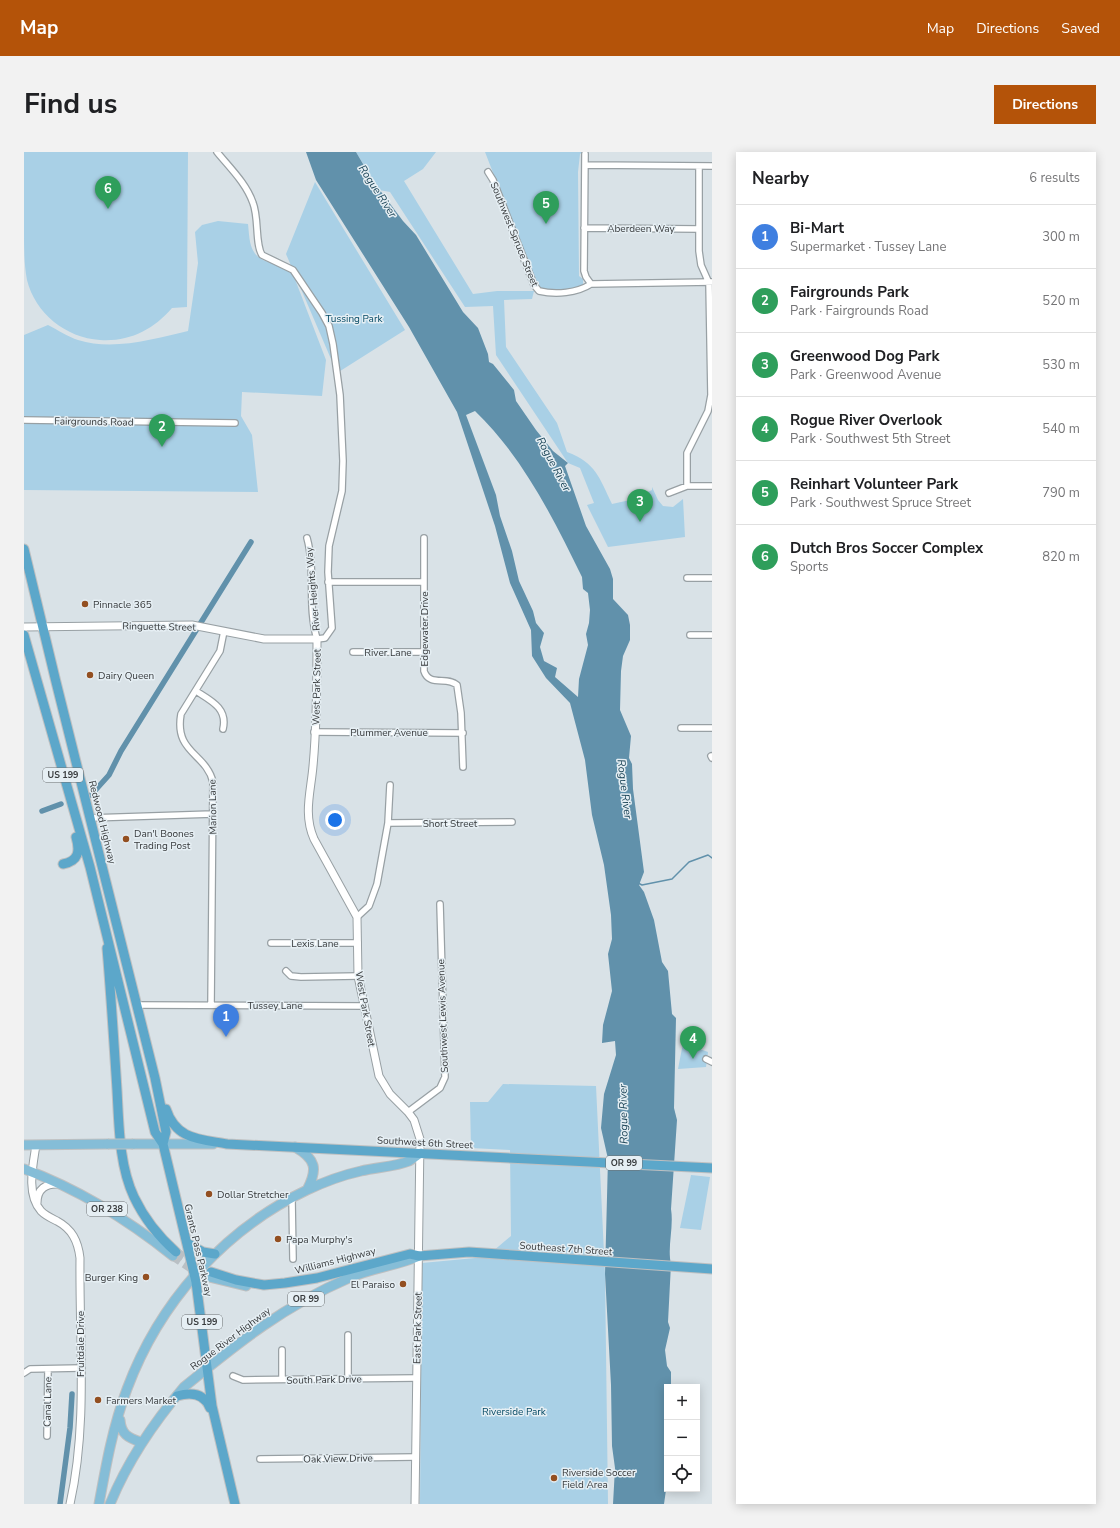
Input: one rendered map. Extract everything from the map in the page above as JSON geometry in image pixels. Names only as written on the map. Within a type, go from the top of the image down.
[{"type":"highway","name":"Redwood Highway","points":[[24,549],[155,1078]]},
{"type":"highway","name":"US 199","points":[[24,635],[103,915]]},
{"type":"highway","points":[[59,762],[62,791],[79,848],[78,855],[71,862],[63,864]]},
{"type":"highway","points":[[103,915],[119,1124],[125,1170],[134,1197],[146,1218],[175,1254]]},
{"type":"highway","name":"Grants Pass Parkway","points":[[103,915],[155,1132],[163,1144],[195,1276],[202,1318],[214,1417],[234,1504]]},
{"type":"highway","points":[[155,1078],[168,1117],[176,1128],[188,1137],[227,1144]]},
{"type":"highway","name":"Grants Pass Parkway","points":[[155,1078],[166,1132],[163,1144]]},
{"type":"highway","name":"Southwest 6th Street","points":[[227,1144],[712,1168]]},
{"type":"highway","points":[[187,1243],[203,1252],[215,1254]]},
{"type":"highway","name":"Southeast 7th Street","points":[[419,1256],[469,1252],[694,1269],[712,1269]]},
{"type":"highway","name":"Williams Highway","points":[[210,1275],[264,1285],[317,1278],[410,1254],[419,1256]]},
{"type":"highway","points":[[177,1396],[188,1393],[198,1395],[208,1404],[214,1417]]},
{"type":"main road","name":"Southwest 6th Street","points":[[163,1144],[227,1144]]},
{"type":"main road","points":[[24,1145],[163,1144]]},
{"type":"main road","points":[[295,1147],[307,1154],[312,1162],[314,1171],[313,1179],[307,1190]]},
{"type":"main road","points":[[99,1504],[119,1414],[134,1372],[151,1338],[169,1308],[215,1254],[241,1231],[307,1190],[360,1171],[408,1161],[421,1153]]},
{"type":"main road","name":"OR 238","points":[[28,1170],[59,1184],[131,1223],[175,1254]]},
{"type":"main road","name":"Rogue River Highway","points":[[110,1504],[124,1472],[141,1442],[184,1387],[244,1338],[279,1314],[305,1299],[351,1277],[419,1256]]},
{"type":"main road","points":[[119,1414],[122,1431],[125,1435],[141,1442]]},
{"type":"main road","points":[[102,1489],[106,1502],[110,1504]]},
{"type":"street","name":"West Park Street","points":[[217,152],[246,188],[253,203],[262,255],[293,270],[322,313],[331,335],[336,360],[340,395],[342,491],[329,546],[328,582],[332,628],[325,638],[316,639],[313,766],[307,809],[308,825],[314,839],[357,917],[358,976],[379,1076],[390,1094],[408,1112],[419,1132],[421,1153]]},
{"type":"street","points":[[585,154],[584,271],[586,277],[592,284]]},
{"type":"street","points":[[585,166],[712,166]]},
{"type":"street","points":[[687,486],[687,452],[708,411],[710,402],[711,283],[699,257],[699,167]]},
{"type":"street","name":"Southwest Spruce Street","points":[[488,172],[493,180],[534,285],[539,291],[559,293],[586,288],[592,284],[711,283]]},
{"type":"street","name":"Aberdeen Way","points":[[584,228],[699,229]]},
{"type":"street","name":"Fairgrounds Road","points":[[24,420],[235,423]]},
{"type":"street","points":[[669,493],[687,486],[712,486]]},
{"type":"street","name":"River Heights Way","points":[[307,538],[310,556],[312,613],[316,639]]},
{"type":"street","name":"Edgewater Drive","points":[[424,538],[424,671],[428,678],[436,681],[452,681],[457,685],[463,733],[463,766]]},
{"type":"street","points":[[687,578],[712,578]]},
{"type":"street","points":[[328,582],[424,582]]},
{"type":"street","name":"Ringuette Street","points":[[24,627],[42,625],[188,625],[264,639],[316,639]]},
{"type":"street","name":"Marion Lane","points":[[211,1005],[212,777],[209,771],[184,743],[180,726],[181,714],[220,650],[224,631]]},
{"type":"street","points":[[690,635],[712,635]]},
{"type":"street","name":"River Lane","points":[[353,652],[424,652]]},
{"type":"street","points":[[196,691],[221,710],[224,720],[223,729]]},
{"type":"street","points":[[681,728],[712,728]]},
{"type":"street","name":"Plummer Avenue","points":[[314,732],[463,733]]},
{"type":"street","points":[[357,917],[369,906],[381,866],[388,823],[390,785]]},
{"type":"street","points":[[90,818],[213,814]]},
{"type":"street","name":"Short Street","points":[[388,823],[512,822]]},
{"type":"street","name":"Southwest Lewis Avenue","points":[[408,1112],[440,1088],[445,1077],[440,904]]},
{"type":"street","name":"Lexis Lane","points":[[271,943],[358,943]]},
{"type":"street","points":[[286,971],[291,976],[301,978],[358,976]]},
{"type":"street","name":"Tussey Lane","points":[[137,1005],[364,1006]]},
{"type":"street","points":[[706,1059],[712,1062]]},
{"type":"street","points":[[36,1145],[28,1170],[37,1203]]},
{"type":"street","name":"East Park Street","points":[[415,1504],[421,1153]]},
{"type":"street","points":[[37,1203],[39,1192],[44,1186],[59,1184]]},
{"type":"street","points":[[292,1198],[293,1259]]},
{"type":"street","name":"Fruitdale Drive","points":[[37,1203],[42,1211],[66,1226],[71,1232],[79,1250],[81,1368],[78,1455],[70,1504]]},
{"type":"street","points":[[348,1335],[348,1379]]},
{"type":"street","points":[[282,1350],[282,1379]]},
{"type":"street","name":"Canal Lane","points":[[47,1436],[48,1368]]},
{"type":"street","points":[[24,1374],[30,1369],[81,1368]]},
{"type":"street","name":"South Park Drive","points":[[233,1376],[243,1380],[416,1378]]},
{"type":"street","name":"Oak View Drive","points":[[260,1459],[415,1457]]},
{"type":"green space","points":[[24,152],[188,152],[187,307],[172,308],[157,323],[149,328],[131,337],[121,339],[100,340],[87,338],[64,329],[54,322],[37,303],[27,280],[24,250]]},
{"type":"green space","points":[[356,152],[436,152],[423,169],[404,181],[473,294],[497,291],[534,291],[532,299],[504,300],[506,347],[557,423],[567,452],[577,456],[591,466],[600,479],[612,504],[630,500],[652,490],[652,487],[658,500],[663,506],[673,507],[683,499],[685,537],[608,547],[587,505],[594,503],[580,468],[568,463],[496,355],[493,306],[465,307],[390,192],[379,190]]},
{"type":"green space","points":[[485,152],[583,152],[580,154],[578,172],[579,276],[583,279],[583,287],[556,292],[539,291]]},
{"type":"green space","name":"Tussing Park","points":[[315,182],[405,330],[337,373],[286,254]]},
{"type":"green space","points":[[218,221],[248,224],[251,246],[254,252],[267,262],[289,270],[293,274],[326,360],[322,396],[242,392],[241,416],[252,435],[258,492],[24,490],[24,335],[48,325],[78,340],[91,343],[119,344],[133,343],[188,331],[198,263],[195,232],[202,225]]},
{"type":"green space","points":[[683,1043],[708,1052],[706,1067],[678,1069]]},
{"type":"green space","name":"Riverside Park","points":[[503,1084],[596,1086],[605,1274],[608,1504],[420,1504],[422,1263],[486,1257],[511,1236],[510,1150],[471,1148],[470,1102],[488,1102]]},
{"type":"green space","points":[[691,1175],[710,1177],[701,1230],[680,1228]]},
{"type":"water","name":"Rogue River","points":[[306,152],[356,152],[373,181],[403,221],[416,235],[463,312],[478,328],[488,354],[489,362],[493,364],[514,390],[516,401],[536,430],[553,451],[568,463],[565,466],[586,526],[610,569],[613,579],[613,599],[628,615],[630,640],[623,656],[620,710],[631,736],[629,758],[632,764],[633,789],[644,872],[639,885],[644,892],[654,920],[662,962],[668,971],[672,1014],[676,1018],[674,1108],[677,1120],[671,1209],[671,1264],[668,1322],[670,1328],[665,1350],[667,1366],[671,1372],[671,1384],[664,1384],[664,1492],[666,1492],[664,1504],[613,1504],[615,1468],[612,1446],[611,1385],[605,1274],[608,1159],[601,1128],[604,1094],[616,1055],[615,1041],[602,1043],[603,1025],[612,991],[608,954],[612,939],[611,915],[604,865],[592,815],[585,760],[570,703],[546,678],[532,656],[531,630],[510,583],[495,526],[457,412],[409,327],[316,180]],"holes":[[[475,411],[508,448],[536,489],[582,577],[583,589],[588,593],[590,610],[586,634],[588,645],[579,679],[578,697],[555,677],[557,668],[544,661],[540,647],[544,633],[536,623],[533,611],[519,581],[512,551],[500,516],[496,495],[466,415]]]},
{"type":"waterway","points":[[91,795],[109,775],[121,751],[251,542]]},
{"type":"waterway","points":[[42,811],[61,804]]},
{"type":"waterway","points":[[638,883],[642,885],[672,879],[689,862],[708,855],[712,858]]},
{"type":"waterway","points":[[60,1504],[70,1428],[72,1394]]},
{"type":"tunnel","points":[[176,1252],[195,1265]]},
{"type":"tunnel","points":[[173,1256],[191,1268],[209,1277]]},
{"type":"place","name":"Dutch Bros Soccer Complex","points":[[108,209]]},
{"type":"place","name":"Reinhart Volunteer Park","points":[[546,224]]},
{"type":"place","name":"Fairgrounds Park","points":[[162,447]]},
{"type":"place","name":"Greenwood Dog Park","points":[[640,522]]},
{"type":"place","name":"Pinnacle 365","points":[[85,604]]},
{"type":"place","name":"Dairy Queen","points":[[90,675]]},
{"type":"place","name":"Dan'l Boones Trading Post","points":[[126,839]]},
{"type":"place","name":"Bi-Mart","points":[[226,1037]]},
{"type":"place","name":"Rogue River Overlook","points":[[693,1059]]},
{"type":"place","name":"Dollar Stretcher","points":[[209,1194]]},
{"type":"place","name":"Papa Murphy's","points":[[278,1239]]},
{"type":"place","name":"Burger King","points":[[146,1277]]},
{"type":"place","name":"El Paraiso","points":[[403,1284]]},
{"type":"place","name":"Farmers Market","points":[[98,1400]]},
{"type":"place","name":"Riverside Soccer Field Area","points":[[554,1478]]}]
